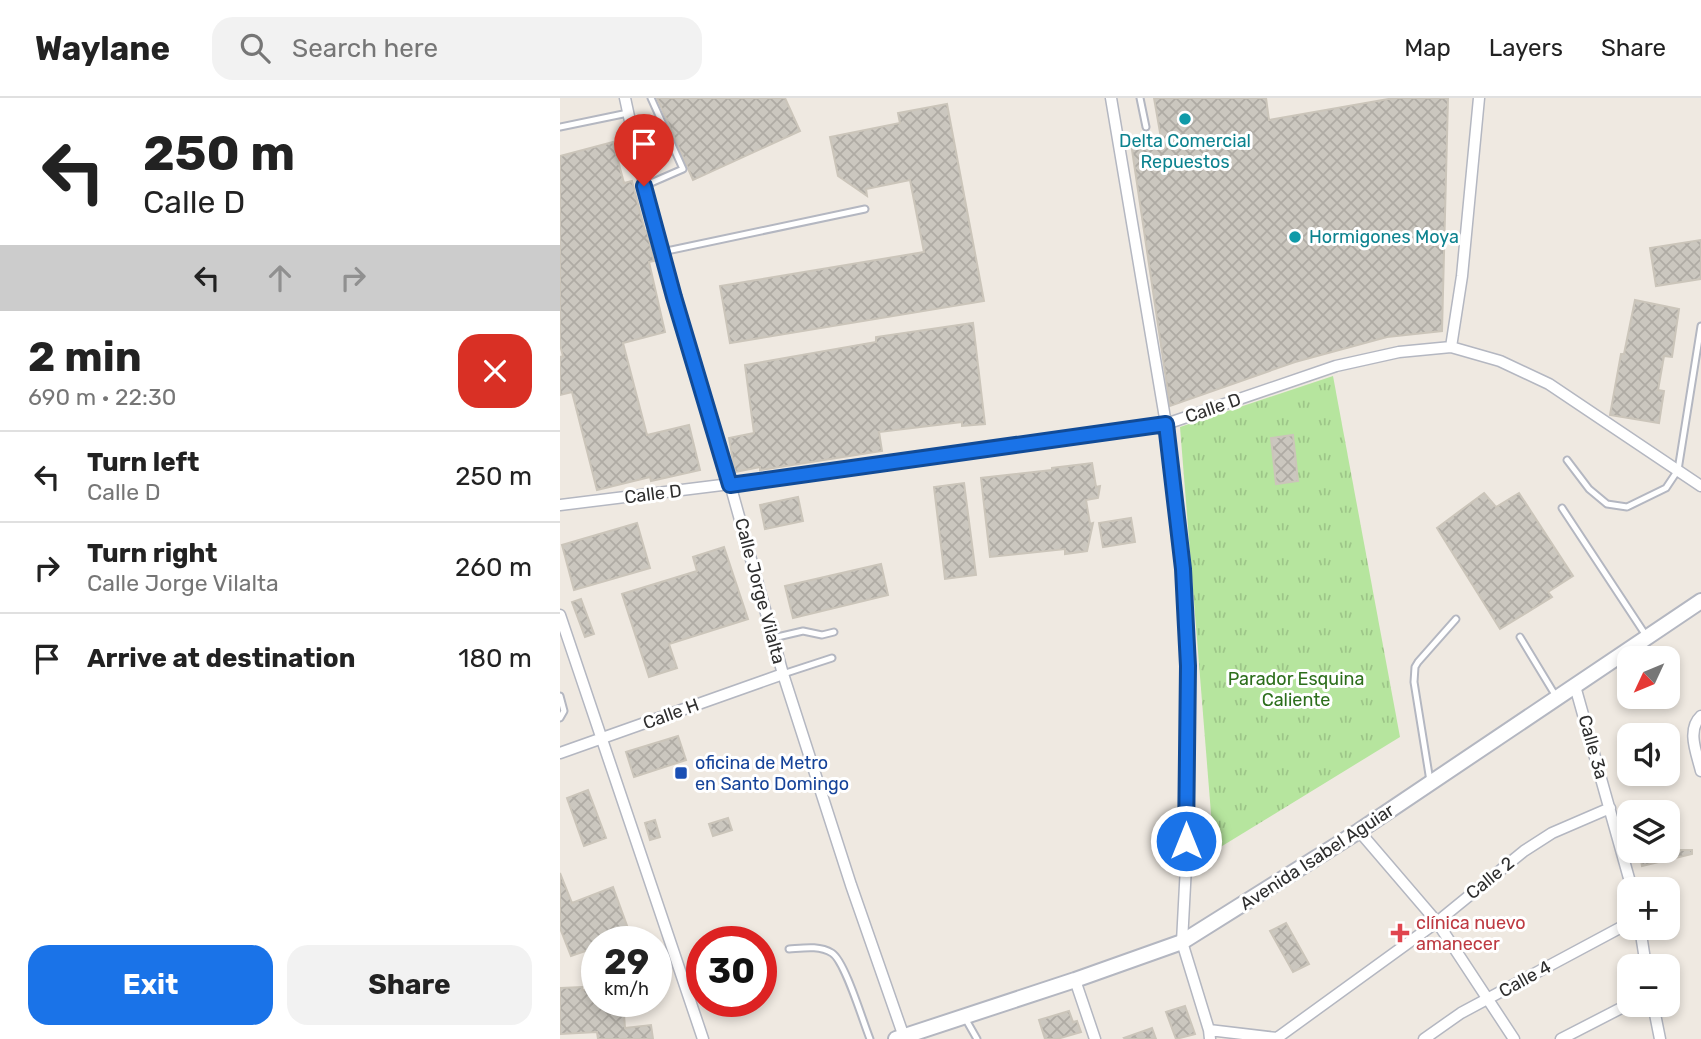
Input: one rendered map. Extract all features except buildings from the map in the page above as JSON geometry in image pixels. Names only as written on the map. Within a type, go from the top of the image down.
[{"type":"main road","name":"Avenida Isabel Aguiar","points":[[900,1038],[1182,942],[1359,831],[1701,601]]},
{"type":"street","name":"Calle Jorge Vilalta","points":[[625,98],[662,252],[783,674],[900,1038]]},
{"type":"street","points":[[1111,98],[1166,424],[1183,569],[1188,666],[1186,866],[1182,942],[1209,1034],[1278,1039]]},
{"type":"street","points":[[1451,347],[1462,276],[1479,98]]},
{"type":"street","name":"Calle D","points":[[560,505],[730,485],[1166,424],[1336,366],[1399,352],[1451,347],[1500,361],[1549,384],[1701,486]]},
{"type":"street","points":[[560,615],[700,1037]]},
{"type":"street","name":"Calle H","points":[[560,753],[783,674]]},
{"type":"street","name":"Calle 3a","points":[[1575,686],[1629,877]]},
{"type":"street","points":[[1698,719],[1693,732],[1701,771]]},
{"type":"street","name":"Calle 2","points":[[1278,1039],[1437,922],[1524,851],[1552,833],[1611,808]]},
{"type":"street","points":[[1359,831],[1437,922],[1514,1039]]},
{"type":"street","name":"Calle 4","points":[[1424,1039],[1461,1013],[1617,929]]},
{"type":"street","points":[[1075,980],[1095,1039]]},
{"type":"street","points":[[1561,1039],[1617,1010]]},
{"type":"street","points":[[1656,1017],[1660,1039]]},
{"type":"lane","points":[[644,186],[683,169],[651,98]]},
{"type":"lane","points":[[1140,98],[1146,127]]},
{"type":"lane","points":[[560,127],[628,113]]},
{"type":"lane","points":[[662,252],[864,209]]},
{"type":"lane","points":[[1567,460],[1589,489],[1607,504],[1627,507],[1666,488],[1678,470],[1701,326]]},
{"type":"lane","points":[[1562,508],[1647,637]]},
{"type":"lane","points":[[1430,783],[1414,682],[1415,667],[1456,619]]},
{"type":"lane","points":[[773,638],[803,631],[822,635],[834,632]]},
{"type":"lane","points":[[1520,638],[1557,698]]},
{"type":"lane","points":[[783,674],[832,658]]},
{"type":"lane","points":[[560,696],[564,711],[560,718]]},
{"type":"lane","points":[[789,949],[822,949],[838,958],[870,1039]]},
{"type":"lane","points":[[963,1016],[977,1039]]},
{"type":"green space","name":"Parador Esquina Caliente","points":[[1333,376],[1400,737],[1214,851],[1180,427]]},
{"type":"place","name":"Delta Comercial Repuestos","points":[[1185,119]]},
{"type":"place","name":"Hormigones Moya","points":[[1295,237]]},
{"type":"place","name":"oficina de Metro en Santo Domingo","points":[[681,773]]},
{"type":"place","name":"clínica nuevo amanecer","points":[[1400,933]]},
{"type":"route","points":[[644,186],[730,485],[1166,424],[1183,569],[1188,666],[1186,841]]}]
